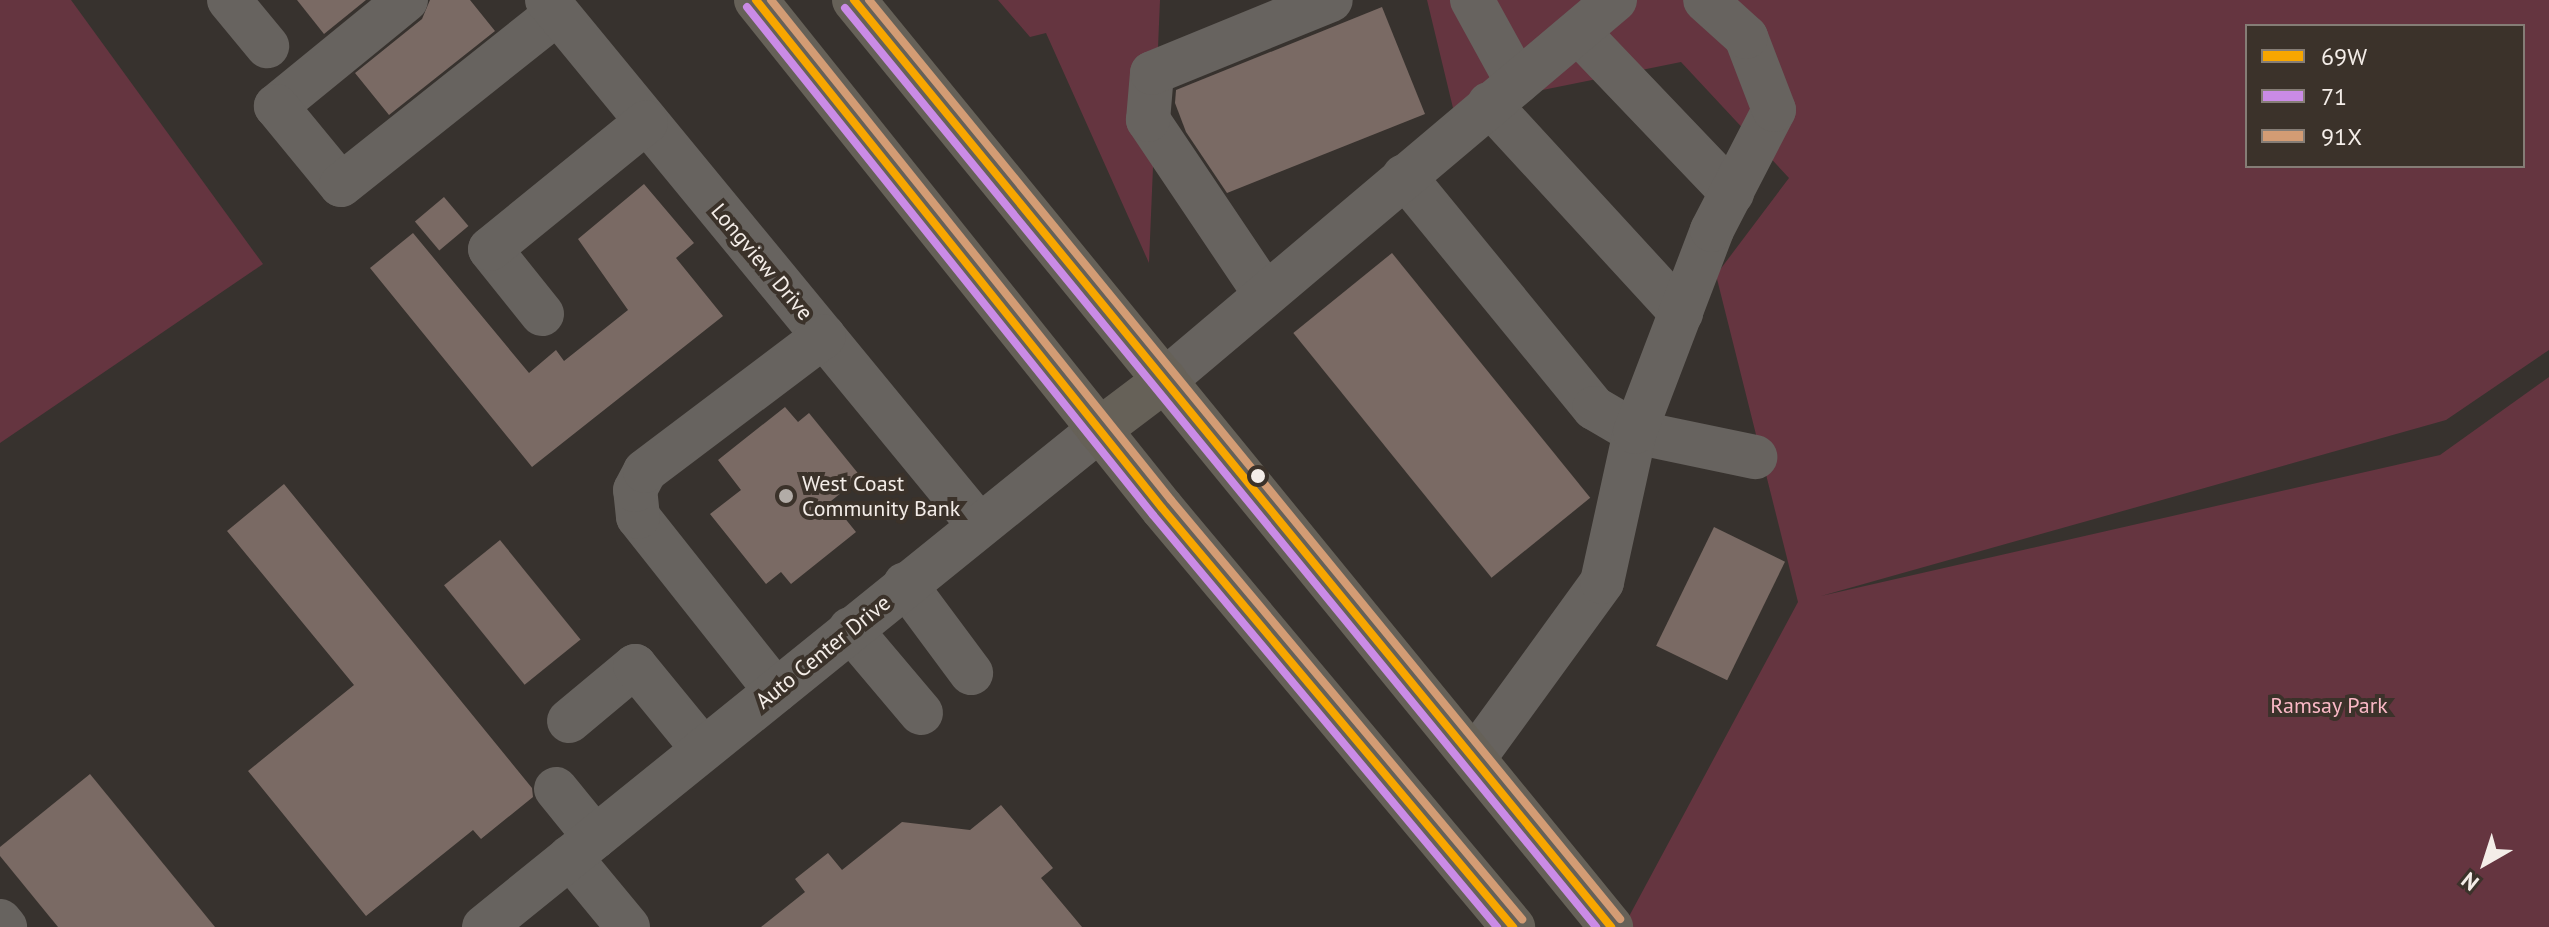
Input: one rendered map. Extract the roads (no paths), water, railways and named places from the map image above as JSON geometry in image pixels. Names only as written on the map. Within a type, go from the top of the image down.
[{"type":"main road","points":[[756,0],[1099,430],[1513,927]]},
{"type":"main road","points":[[854,0],[1611,927]]},
{"type":"main road","name":"Auto Center Drive","points":[[1099,430],[1165,380]]},
{"type":"street","points":[[229,0],[267,46]]},
{"type":"street","points":[[406,0],[276,106],[341,185],[552,7]]},
{"type":"street","points":[[1265,294],[1148,120],[1152,73],[1331,0]]},
{"type":"street","points":[[1472,0],[1503,93],[1681,313]]},
{"type":"street","points":[[1165,380],[1615,0]]},
{"type":"street","points":[[1475,757],[1602,582],[1635,432],[1732,193],[1774,110],[1746,37],[1705,0]]},
{"type":"street","name":"Longview Drive","points":[[552,7],[978,524]]},
{"type":"street","points":[[1578,32],[1732,193]]},
{"type":"street","points":[[542,314],[490,249],[646,122]]},
{"type":"street","points":[[1404,176],[1594,408],[1635,432],[1755,457]]},
{"type":"street","points":[[776,691],[638,517],[635,490],[645,471],[824,336]]},
{"type":"street","name":"Auto Center Drive","points":[[486,926],[978,524],[1099,430]]},
{"type":"street","points":[[905,584],[971,673]]},
{"type":"street","points":[[850,629],[921,713]]},
{"type":"street","points":[[569,721],[635,666],[703,749]]},
{"type":"street","points":[[556,789],[583,847],[628,927]]},
{"type":"street","points":[[0,921],[5,927]]},
{"type":"place","name":"West Coast Community Bank","points":[[786,496]]},
{"type":"park label","name":"Ramsay Park","points":[[2329,706]]}]
